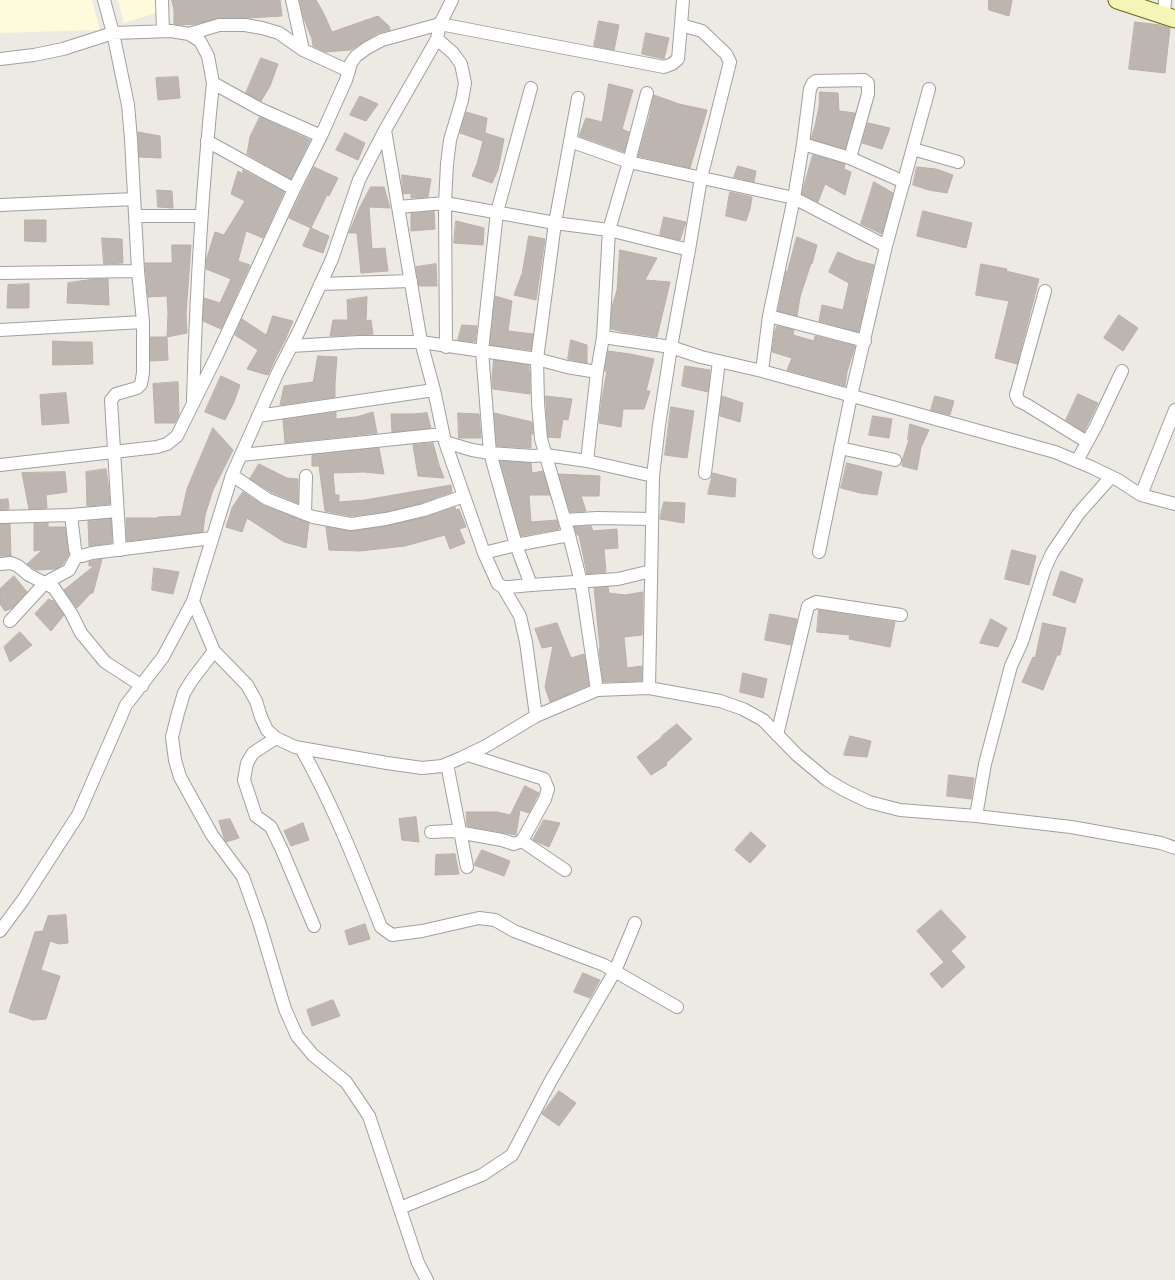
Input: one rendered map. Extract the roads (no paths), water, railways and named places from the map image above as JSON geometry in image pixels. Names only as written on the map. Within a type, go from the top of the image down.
[{"type":"main road","points":[[1117,0],[1168,11]]},
{"type":"street","points":[[104,0],[113,33],[128,105],[138,271],[143,322],[143,373],[141,384],[137,388],[116,394],[111,400],[120,550]]},
{"type":"street","points":[[162,0],[163,31]]},
{"type":"street","points":[[292,0],[303,50]]},
{"type":"street","points":[[0,931],[23,900],[78,815],[126,705],[163,657],[193,601],[232,475],[278,372],[332,259],[359,180],[385,130],[437,39],[440,24],[452,0]]},
{"type":"street","points":[[0,465],[157,447],[167,444],[177,436],[218,353],[294,189],[321,136],[352,64],[356,56],[366,48],[382,40],[440,24],[664,68],[672,64],[678,58],[683,0]]},
{"type":"street","points":[[189,34],[219,25],[245,25],[262,28],[279,33],[303,50],[349,71]]},
{"type":"street","points":[[649,688],[653,476],[671,347],[701,178],[730,62],[726,54],[702,31],[681,26]]},
{"type":"street","points":[[0,59],[34,55],[63,49],[113,33],[172,31],[189,34],[200,41],[208,56],[213,84],[207,141],[202,216],[192,405]]},
{"type":"street","points":[[437,39],[461,64],[465,83],[462,100],[450,140],[447,164],[445,203],[446,347]]},
{"type":"street","points":[[762,371],[769,316],[794,198],[810,89],[816,81],[864,80],[868,83],[868,94],[850,158]]},
{"type":"street","points":[[213,84],[260,109],[321,136]]},
{"type":"street","points":[[531,88],[497,212],[482,351],[490,454],[516,545],[531,585]]},
{"type":"street","points":[[819,552],[851,396],[886,246],[929,89]]},
{"type":"street","points":[[587,460],[597,372],[603,337],[609,230],[647,93]]},
{"type":"street","points":[[578,98],[555,223],[537,359],[539,424],[541,439],[570,535],[581,582],[597,690]]},
{"type":"street","points":[[385,130],[421,342],[434,390],[444,438],[484,553],[498,584],[503,587],[520,616],[526,642],[536,716]]},
{"type":"street","points":[[207,141],[294,189]]},
{"type":"street","points":[[570,142],[629,162],[794,198],[886,246]]},
{"type":"street","points":[[803,144],[850,158],[904,182]]},
{"type":"street","points":[[913,149],[958,162]]},
{"type":"street","points":[[0,205],[134,199]]},
{"type":"street","points":[[398,207],[445,203],[555,223],[609,230],[689,250]]},
{"type":"street","points":[[135,216],[202,216]]},
{"type":"street","points":[[0,273],[138,271]]},
{"type":"street","points":[[320,284],[411,281]]},
{"type":"street","points":[[1045,291],[1016,394],[1019,401],[1087,442]]},
{"type":"street","points":[[769,316],[865,341]]},
{"type":"street","points":[[0,330],[143,322]]},
{"type":"street","points":[[603,337],[671,347],[1055,452],[1111,477],[1140,495],[1175,504]]},
{"type":"street","points":[[291,346],[359,342],[421,342],[446,347],[537,359],[567,367],[597,372]]},
{"type":"street","points":[[705,473],[719,361]]},
{"type":"street","points":[[1076,461],[1096,426],[1122,371]]},
{"type":"street","points":[[258,416],[434,390]]},
{"type":"street","points":[[1140,495],[1175,410]]},
{"type":"street","points":[[241,455],[444,438],[472,450],[490,454],[546,456],[587,460],[653,476]]},
{"type":"street","points":[[840,448],[895,460]]},
{"type":"street","points":[[232,475],[267,499],[313,517],[351,524],[386,519],[424,510],[464,496]]},
{"type":"street","points":[[305,514],[306,476]]},
{"type":"street","points":[[976,816],[985,764],[1011,666],[1022,642],[1044,571],[1052,553],[1079,513],[1111,477]]},
{"type":"street","points":[[0,517],[72,515],[117,511]]},
{"type":"street","points":[[10,621],[45,583],[69,570],[77,555],[75,549],[72,515]]},
{"type":"street","points":[[565,520],[597,518],[652,519]]},
{"type":"street","points":[[484,553],[516,545],[570,535]]},
{"type":"street","points":[[77,555],[82,556],[212,538]]},
{"type":"street","points":[[0,564],[11,563],[18,566],[30,575],[54,588],[71,613],[80,633],[105,662],[142,686]]},
{"type":"street","points":[[503,587],[618,579],[651,571]]},
{"type":"street","points":[[193,601],[214,651],[247,685],[256,701],[267,730],[276,738],[295,747],[422,768],[442,766],[486,746],[536,716],[597,690],[649,688],[720,701],[763,720],[797,755],[827,780],[869,802],[900,810],[976,816],[1071,827],[1161,843],[1175,848]]},
{"type":"street","points":[[777,735],[808,606],[816,602],[901,615]]},
{"type":"street","points":[[214,651],[192,680],[184,694],[178,713],[172,737],[175,760],[180,777],[212,835],[243,877],[259,922],[285,1009],[297,1036],[313,1055],[346,1082],[370,1116],[418,1263],[427,1280]]},
{"type":"street","points":[[276,738],[253,753],[247,763],[244,780],[256,816],[271,828],[282,850],[314,926]]},
{"type":"street","points":[[301,748],[318,778],[346,840],[381,927],[387,933],[392,936],[479,918],[495,920],[514,931],[604,965],[677,1007]]},
{"type":"street","points":[[431,832],[460,832],[502,840],[514,844],[522,841],[545,800],[548,789],[544,779],[468,755]]},
{"type":"street","points":[[447,764],[467,867]]},
{"type":"street","points":[[522,841],[565,870]]},
{"type":"street","points":[[400,1208],[482,1175],[512,1155],[550,1082],[615,971],[635,923]]}]
